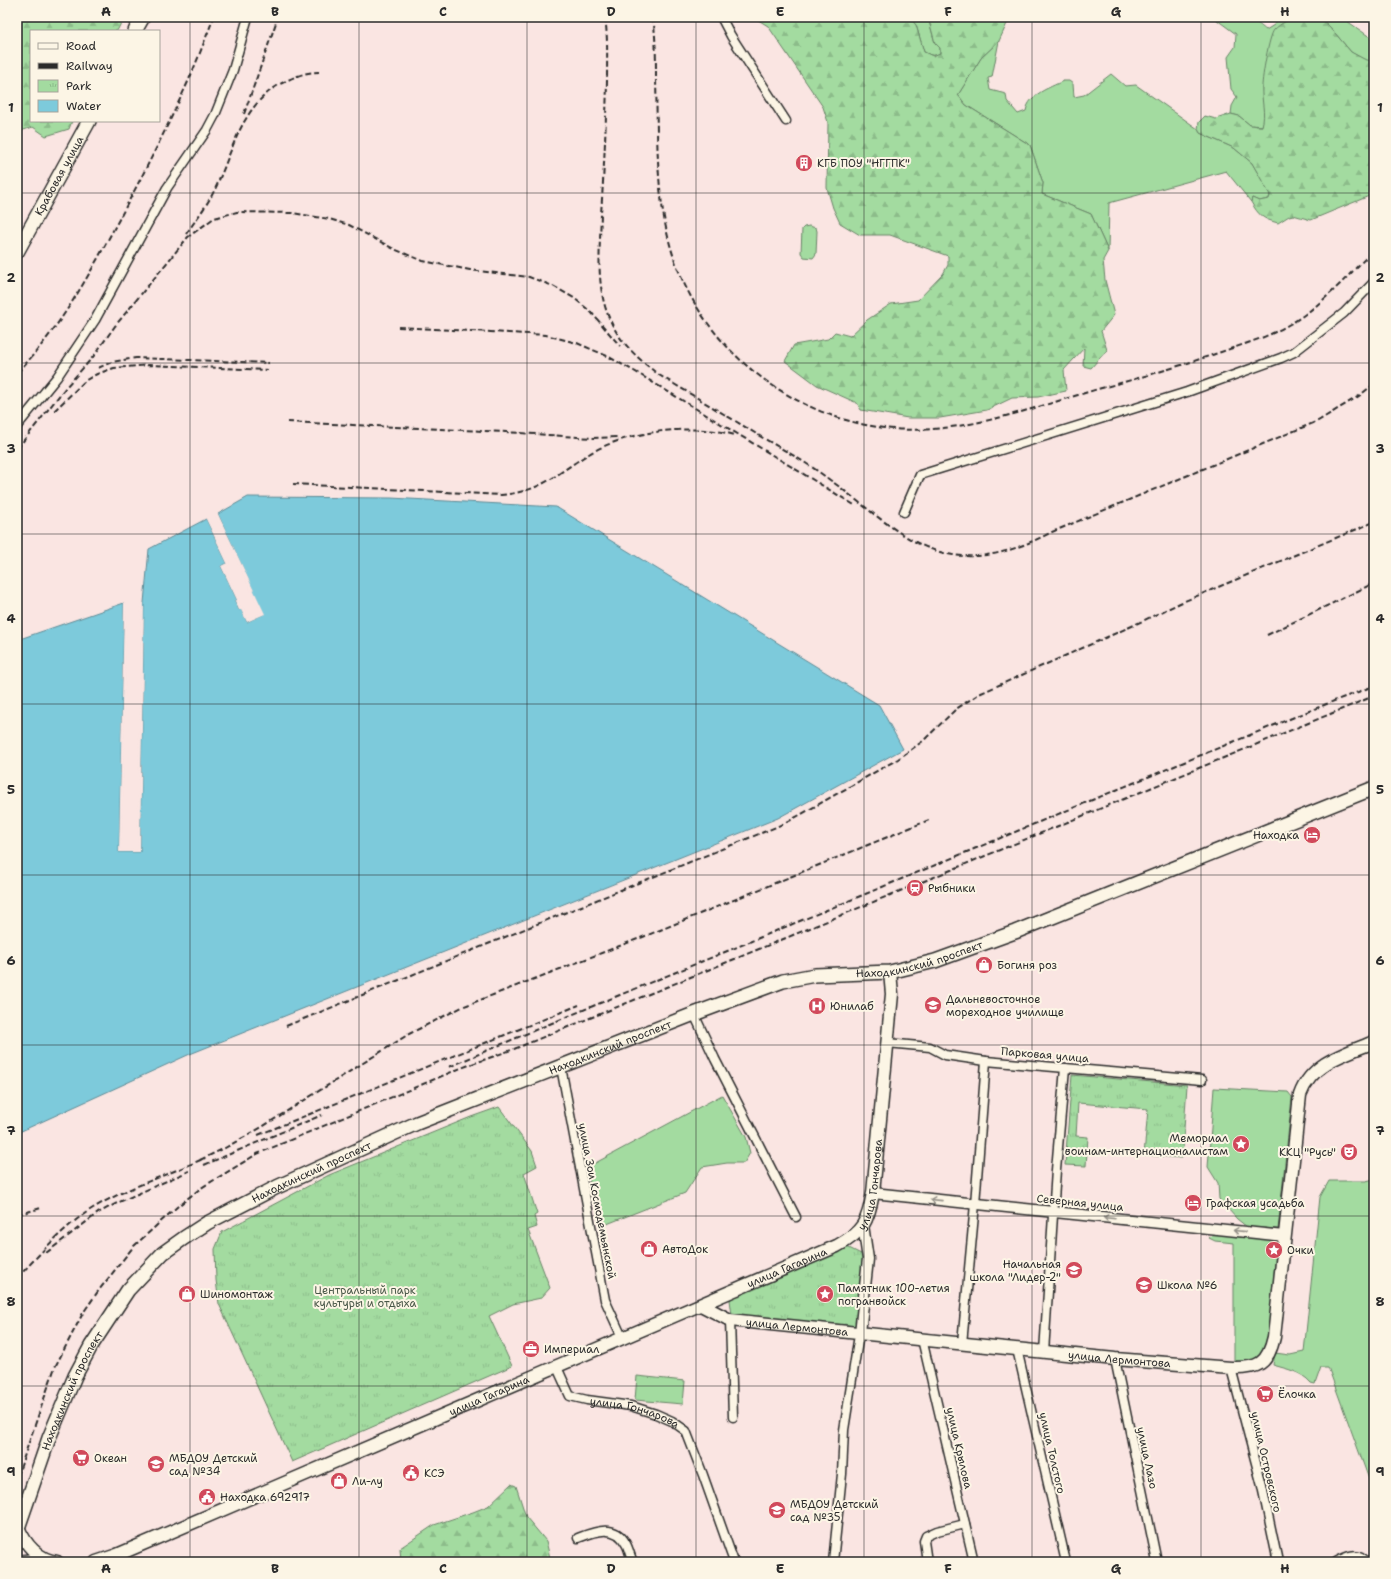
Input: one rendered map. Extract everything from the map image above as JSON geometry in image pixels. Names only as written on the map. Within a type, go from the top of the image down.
[{"type":"main road","points":[[136,30],[143,17]]},
{"type":"main road","name":"Крабовая улица","points":[[17,252],[88,122]]},
{"type":"main road","name":"Находкинский проспект","points":[[18,1529],[49,1438],[75,1376],[91,1346],[128,1290],[164,1253],[207,1223],[318,1167],[417,1123],[694,1014],[783,981],[798,977],[835,973],[890,972],[936,961],[979,946],[1374,788]]},
{"type":"main road","name":"улица Гончарова","points":[[864,1225],[873,1193],[892,994],[890,972]]},
{"type":"main road","name":"улица Лермонтова","points":[[701,1305],[730,1320],[1115,1359],[1246,1369],[1255,1367],[1267,1358],[1272,1349],[1281,1235],[1298,1103],[1303,1087],[1317,1069],[1331,1059],[1374,1042]]},
{"type":"main road","name":"улица Гагарина","points":[[96,1562],[106,1561],[622,1337],[701,1305],[837,1246],[849,1240],[864,1225]]},
{"type":"main road","points":[[18,1529],[28,1546],[48,1562]]},
{"type":"main road","points":[[17,1562],[35,1560],[48,1562]]},
{"type":"street","points":[[17,426],[57,377],[95,320],[167,188],[207,130],[215,115],[233,70],[248,17]]},
{"type":"street","points":[[721,17],[731,36],[786,121]]},
{"type":"street","points":[[904,512],[920,475],[1187,392],[1255,369],[1294,352],[1344,312],[1374,282]]},
{"type":"street","points":[[694,1014],[715,1059],[796,1217]]},
{"type":"street","name":"Парковая улица","points":[[887,1043],[930,1047],[945,1055],[986,1061],[1202,1080]]},
{"type":"street","points":[[962,1344],[986,1061]]},
{"type":"street","name":"улица Зои Космодемьянской","points":[[561,1067],[605,1300],[622,1337]]},
{"type":"street","points":[[1044,1352],[1065,1068]]},
{"type":"street","name":"Северная улица","points":[[873,1193],[1281,1235]]},
{"type":"street","name":"улица Гончарова","points":[[833,1562],[842,1474],[844,1430],[860,1333],[868,1259],[864,1225]]},
{"type":"street","points":[[730,1320],[733,1417]]},
{"type":"street","name":"улица Крылова","points":[[922,1339],[974,1562]]},
{"type":"street","name":"улица Толстого","points":[[1017,1349],[1066,1562]]},
{"type":"street","name":"улица Лазо","points":[[1115,1359],[1156,1562]]},
{"type":"street","name":"улица Гончарова","points":[[556,1366],[570,1396],[631,1406],[672,1421],[686,1431],[704,1475],[734,1562]]},
{"type":"street","name":"улица Островского","points":[[1231,1368],[1262,1486],[1278,1562]]},
{"type":"street","points":[[926,1562],[924,1541],[926,1536],[937,1531],[965,1524]]},
{"type":"street","points":[[578,1538],[598,1531],[609,1530],[620,1536],[626,1544],[633,1562]]},
{"type":"street","points":[[1336,1562],[1354,1555],[1361,1557],[1366,1562]]},
{"type":"green space","points":[[17,17],[124,17],[118,30],[30,30],[30,122],[72,122],[69,129],[46,136],[33,127],[17,132]]},
{"type":"green space","points":[[735,17],[909,17],[916,25],[924,52],[933,56],[940,53],[940,48],[935,43],[928,17],[1010,17],[999,41],[981,58],[958,95],[966,105],[1030,145],[1043,183],[1042,194],[1091,214],[1108,251],[1103,260],[1105,280],[1114,315],[1101,331],[1107,350],[1091,368],[1083,366],[1084,348],[1064,370],[1066,391],[1038,397],[1012,398],[987,410],[940,418],[908,418],[861,410],[857,403],[817,385],[785,361],[794,345],[828,339],[835,332],[850,336],[867,320],[891,304],[918,300],[943,274],[948,265],[948,256],[890,235],[860,235],[840,223],[833,208],[827,188],[828,122],[823,107],[768,26],[755,18],[741,20]]},
{"type":"green space","points":[[909,17],[928,17],[935,43],[940,48],[940,53],[932,55],[924,52],[916,25]]},
{"type":"green space","points":[[1213,17],[1235,17],[1244,23],[1247,21],[1253,21],[1266,30],[1274,25],[1279,17],[1298,17],[1289,19],[1262,87],[1265,118],[1262,126],[1250,125],[1239,116],[1231,114],[1232,106],[1237,97],[1231,89],[1228,57],[1235,47],[1236,34]]},
{"type":"green space","points":[[1298,17],[1319,17],[1329,26],[1351,52],[1364,59],[1374,62],[1374,194],[1311,220],[1293,215],[1278,223],[1262,216],[1256,211],[1251,202],[1252,198],[1259,201],[1269,199],[1270,195],[1252,163],[1234,148],[1200,133],[1198,129],[1199,122],[1205,116],[1216,119],[1231,114],[1239,116],[1250,125],[1262,126],[1264,116],[1262,82],[1270,40],[1274,30],[1282,23]]},
{"type":"green space","points":[[1319,17],[1347,17],[1347,21],[1374,40],[1374,62],[1364,60],[1351,52],[1329,26]]},
{"type":"green space","points":[[999,41],[992,77],[988,78],[990,90],[1006,94],[1007,101],[1018,114],[1026,111],[1031,100],[1040,92],[1063,81],[1069,81],[1073,84],[1074,97],[1084,95],[1111,74],[1125,86],[1136,85],[1198,129],[1200,133],[1234,148],[1252,163],[1270,194],[1269,199],[1259,201],[1252,198],[1251,202],[1226,171],[1109,203],[1108,251],[1091,214],[1042,194],[1043,183],[1030,145],[966,105],[958,95],[981,58]]},
{"type":"green space","points":[[809,226],[816,228],[817,231],[816,254],[813,258],[804,257],[801,253],[802,229]]},
{"type":"green space","points":[[1072,1075],[1187,1085],[1182,1158],[1144,1155],[1148,1109],[1078,1103],[1076,1136],[1088,1137],[1086,1166],[1065,1165]]},
{"type":"green space","points":[[1214,1088],[1288,1092],[1292,1097],[1278,1229],[1247,1227],[1237,1219],[1219,1199],[1218,1183],[1208,1167]]},
{"type":"green space","points":[[722,1095],[746,1137],[750,1153],[744,1163],[727,1163],[702,1167],[685,1193],[602,1226],[586,1168]]},
{"type":"green space","name":"Центральный парк культуры и отдыха","points":[[499,1107],[532,1151],[537,1166],[524,1173],[537,1214],[534,1216],[537,1227],[528,1230],[550,1288],[541,1298],[513,1304],[489,1316],[512,1366],[292,1462],[219,1304],[216,1280],[215,1249],[222,1232],[329,1175]]},
{"type":"green space","points":[[1374,1179],[1374,1488],[1370,1482],[1328,1367],[1321,1367],[1315,1384],[1311,1383],[1298,1373],[1273,1365],[1275,1353],[1290,1355],[1304,1352],[1320,1197],[1329,1181],[1366,1181]]},
{"type":"green space","points":[[1218,1233],[1277,1239],[1269,1333],[1265,1352],[1251,1362],[1234,1361],[1234,1243],[1215,1241],[1209,1238],[1213,1234]]},
{"type":"green space","points":[[847,1247],[865,1256],[856,1326],[732,1315],[730,1300],[737,1294]]},
{"type":"green space","points":[[637,1376],[685,1381],[683,1404],[635,1400]]},
{"type":"green space","points":[[511,1484],[516,1486],[526,1517],[546,1541],[551,1562],[401,1562],[400,1548],[434,1525],[488,1506]]},
{"type":"water","points":[[248,497],[391,498],[556,507],[879,705],[903,749],[778,818],[190,1054],[17,1133],[17,640],[124,603],[119,852],[140,852],[144,603],[149,549],[206,519],[227,563],[221,566],[237,600],[235,601],[239,610],[241,609],[247,622],[264,614],[218,514]]},
{"type":"pier","points":[[218,514],[265,614],[247,622],[241,610],[239,610],[235,601],[237,600],[221,566],[227,563],[206,519],[208,519],[229,563],[224,567],[239,600],[238,602],[240,608],[243,608],[248,619],[262,613],[216,515]]},
{"type":"pier","points":[[124,603],[126,603],[121,850],[138,850],[142,603],[144,603],[140,852],[119,852]]},
{"type":"railway","points":[[17,373],[60,321],[105,245],[144,173],[170,120],[191,76],[214,17]]},
{"type":"railway","points":[[244,114],[278,17]]},
{"type":"railway","points":[[605,17],[607,41],[607,81],[600,269],[606,309],[615,330],[632,351],[659,375],[806,463],[844,490],[888,525],[920,544],[936,551],[953,555],[967,556],[980,556],[1016,548],[1318,421],[1359,396],[1374,384]]},
{"type":"railway","points":[[653,17],[656,49],[657,136],[660,190],[670,244],[678,270],[690,295],[710,327],[735,355],[764,380],[796,400],[831,415],[867,425],[905,430],[943,428],[1002,417],[1160,372],[1247,343],[1282,329],[1324,299],[1374,250]]},
{"type":"railway","points":[[186,234],[210,198],[242,127],[249,114],[259,101],[270,91],[284,82],[301,75],[319,72]]},
{"type":"railway","points":[[17,449],[66,387],[93,357],[115,326],[188,237],[214,218],[237,212],[292,213],[329,219],[349,225],[394,249],[423,261],[470,270],[529,277],[553,286],[574,298],[591,312],[620,346]]},
{"type":"railway","points":[[398,327],[546,335],[577,343],[607,356],[634,371],[856,506]]},
{"type":"railway","points":[[98,368],[112,362],[136,358],[269,363]]},
{"type":"railway","points":[[54,411],[86,380],[114,368],[149,365],[268,370]]},
{"type":"railway","points":[[287,422],[506,432],[592,438],[619,437]]},
{"type":"railway","points":[[293,484],[501,495],[516,493],[539,486],[604,446],[641,435],[660,431],[680,430],[718,431],[735,435]]},
{"type":"railway","points":[[286,1026],[776,827],[898,759],[923,741],[956,709],[979,694],[1180,603],[1374,522]]},
{"type":"railway","points":[[1267,635],[1374,583]]},
{"type":"railway","points":[[449,1067],[1125,786],[1374,686]]},
{"type":"railway","points":[[17,1477],[55,1367],[83,1313],[99,1290],[134,1246],[178,1206],[201,1188],[257,1154],[461,1068],[514,1049],[1374,696]]},
{"type":"railway","points":[[200,1160],[262,1127],[409,1034],[462,1007],[648,935],[929,820]]},
{"type":"railway","points":[[258,1135],[579,1005]]},
{"type":"railway","points":[[204,1165],[322,1115]]},
{"type":"railway","points":[[17,1278],[62,1232],[82,1215],[134,1187],[205,1158]]},
{"type":"railway","points":[[46,1253],[98,1213],[189,1171]]},
{"type":"railway","points":[[17,1215],[41,1208]]},
{"type":"place","name":"КГБ ПОУ \"НГГПК\"","points":[[804,163]]},
{"type":"place","name":"Находка","points":[[1312,835]]},
{"type":"place","name":"Рыбники","points":[[915,888]]},
{"type":"place","name":"Богиня роз","points":[[984,965]]},
{"type":"place","name":"Дальневосточное мореходное училище","points":[[933,1005]]},
{"type":"place","name":"Юнилаб","points":[[817,1006]]},
{"type":"place","name":"Мемориал воинам-интернационалистам","points":[[1241,1144]]},
{"type":"place","name":"ККЦ \"Русь\"","points":[[1349,1152]]},
{"type":"place","name":"Графская усадьба","points":[[1193,1203]]},
{"type":"place","name":"АвтоДок","points":[[649,1249]]},
{"type":"place","name":"Очки","points":[[1274,1250]]},
{"type":"place","name":"Начальная школа \"Лидер-2\"","points":[[1074,1270]]},
{"type":"place","name":"Школа №6","points":[[1144,1285]]},
{"type":"place","name":"Шиномонтаж","points":[[187,1294]]},
{"type":"place","name":"Памятник 100-летия погранвойск","points":[[825,1294]]},
{"type":"place","name":"Империал","points":[[531,1349]]},
{"type":"place","name":"Ёлочка","points":[[1265,1394]]},
{"type":"place","name":"Океан","points":[[81,1458]]},
{"type":"place","name":"МБДОУ Детский сад №34","points":[[156,1464]]},
{"type":"place","name":"КСЭ","points":[[411,1473]]},
{"type":"place","name":"Ли-лу","points":[[339,1481]]},
{"type":"place","name":"Находка 692917","points":[[207,1497]]},
{"type":"place","name":"МБДОУ Детский сад №35","points":[[777,1510]]}]
